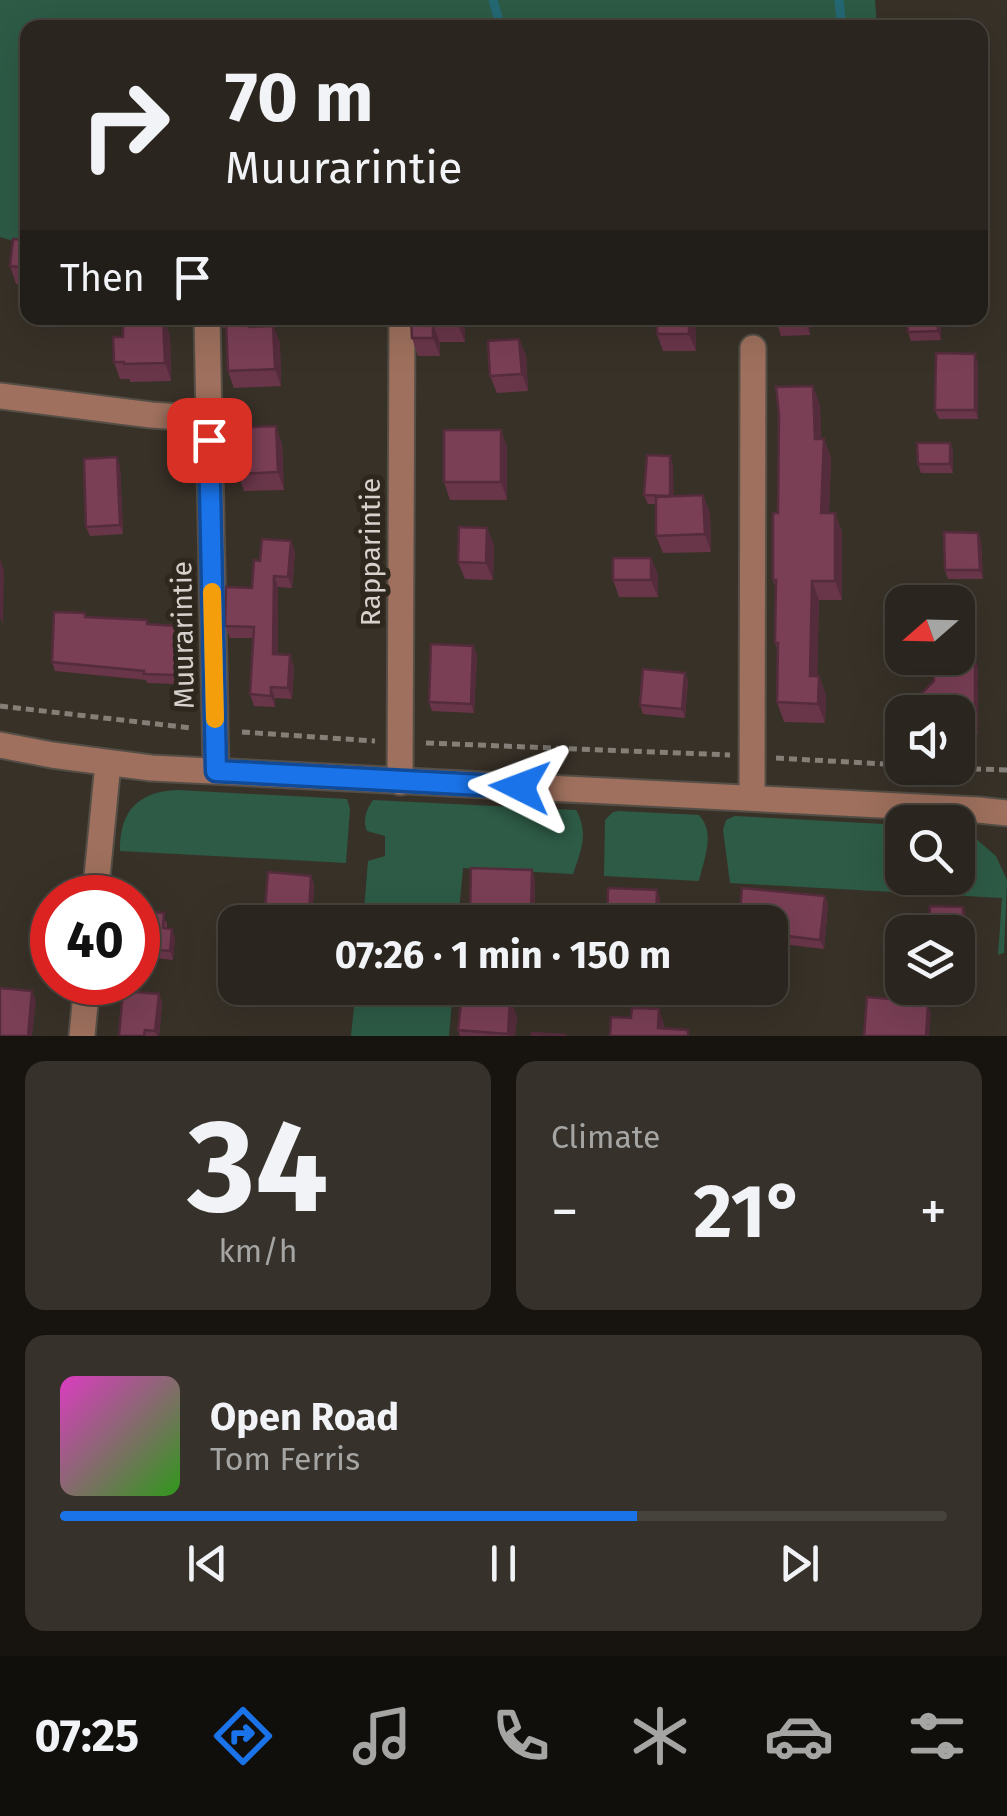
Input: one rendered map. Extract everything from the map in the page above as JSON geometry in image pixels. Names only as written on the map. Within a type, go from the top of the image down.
[{"type":"street","name":"Muurarintie","points":[[206,325],[216,771]]},
{"type":"street","name":"Rapparintie","points":[[400,782],[402,325]]},
{"type":"street","points":[[752,798],[753,348]]},
{"type":"street","points":[[0,396],[209,420]]},
{"type":"street","points":[[0,745],[108,763],[216,771],[1007,814]]},
{"type":"street","points":[[97,875],[108,763]]},
{"type":"street","points":[[82,1036],[85,1005]]},
{"type":"path","points":[[0,706],[215,730],[885,764]]},
{"type":"path","points":[[975,769],[1007,770]]},
{"type":"green space","points":[[0,0],[875,0],[876,20],[20,20],[20,243],[0,237]]},
{"type":"green space","points":[[178,790],[347,799],[350,809],[346,863],[120,851],[123,825],[134,806],[152,794]]},
{"type":"green space","points":[[373,800],[576,810],[583,834],[581,850],[573,874],[463,868],[460,905],[364,905],[368,861],[385,856],[385,836],[367,831]]},
{"type":"green space","points":[[619,811],[699,815],[708,838],[699,881],[604,876],[605,820]]},
{"type":"green space","points":[[735,816],[885,824],[885,892],[730,883],[723,830],[726,820]]},
{"type":"green space","points":[[975,838],[996,856],[1007,880],[1004,953],[998,955],[1002,898],[948,895],[975,895]]},
{"type":"green space","points":[[354,1005],[452,1005],[449,1036],[351,1036]]},
{"type":"building","points":[[13,239],[20,239],[20,267],[10,266]]},
{"type":"building","points":[[123,325],[163,325],[165,363],[114,362],[113,337],[123,337]]},
{"type":"building","points":[[226,325],[273,326],[275,369],[228,371]]},
{"type":"building","points":[[411,325],[433,325],[433,338],[412,338]]},
{"type":"building","points":[[657,325],[689,325],[689,334],[657,334]]},
{"type":"building","points":[[908,325],[938,325],[938,331],[908,332]]},
{"type":"building","points":[[519,339],[522,374],[490,376],[488,341]]},
{"type":"building","points":[[936,353],[975,354],[975,410],[935,410]]},
{"type":"building","points":[[813,386],[815,439],[824,439],[821,513],[835,513],[835,581],[812,581],[810,676],[819,676],[818,704],[777,702],[773,580],[773,513],[778,513],[776,387]]},
{"type":"building","points":[[276,426],[278,472],[237,474],[237,458],[232,458],[232,428]]},
{"type":"building","points":[[444,430],[501,430],[501,482],[444,482]]},
{"type":"building","points":[[917,443],[950,443],[950,464],[918,464]]},
{"type":"building","points":[[647,455],[670,456],[670,496],[644,495]]},
{"type":"building","points":[[117,457],[120,525],[86,527],[84,459]]},
{"type":"building","points":[[703,495],[705,534],[656,536],[656,497]]},
{"type":"building","points":[[459,527],[487,528],[486,563],[458,562]]},
{"type":"building","points":[[944,532],[978,533],[980,570],[945,570]]},
{"type":"building","points":[[262,539],[291,541],[288,577],[274,576],[273,654],[290,655],[288,688],[271,687],[271,696],[250,694],[254,627],[225,626],[226,587],[252,588],[254,560],[260,561]]},
{"type":"building","points":[[613,558],[651,558],[651,580],[613,580]]},
{"type":"building","points":[[54,612],[177,626],[175,675],[52,662]]},
{"type":"building","points":[[431,644],[473,646],[471,704],[429,702]]},
{"type":"building","points":[[643,669],[685,673],[682,709],[640,705]]},
{"type":"building","points":[[934,675],[975,675],[975,695],[920,695],[934,681]]},
{"type":"building","points":[[471,868],[532,870],[531,905],[470,905]]},
{"type":"building","points":[[268,872],[311,876],[310,905],[265,905]]},
{"type":"building","points":[[608,888],[657,890],[657,905],[608,905]]},
{"type":"building","points":[[742,888],[825,896],[820,940],[788,936],[788,905],[740,905]]},
{"type":"building","points":[[930,906],[963,907],[963,915],[930,915]]},
{"type":"building","points":[[160,913],[164,913],[163,928],[172,929],[170,951],[160,950]]},
{"type":"building","points":[[0,988],[30,991],[28,1036],[0,1036]]},
{"type":"building","points":[[867,997],[885,999],[885,1005],[928,1005],[926,1036],[864,1036]]},
{"type":"building","points":[[122,1005],[158,1005],[155,1031],[145,1030],[144,1036],[119,1036]]},
{"type":"building","points":[[461,1005],[510,1005],[508,1034],[458,1030]]},
{"type":"building","points":[[632,1008],[659,1009],[658,1028],[688,1030],[688,1036],[610,1036],[611,1017],[631,1018]]},
{"type":"building","points":[[565,1035],[565,1036],[532,1036]]},
{"type":"waterway","points":[[493,0],[499,20]]},
{"type":"waterway","points":[[839,0],[841,20]]},
{"type":"slow traffic","points":[[212,592],[215,719]]},
{"type":"route","points":[[209,440],[216,771],[520,787]]}]
